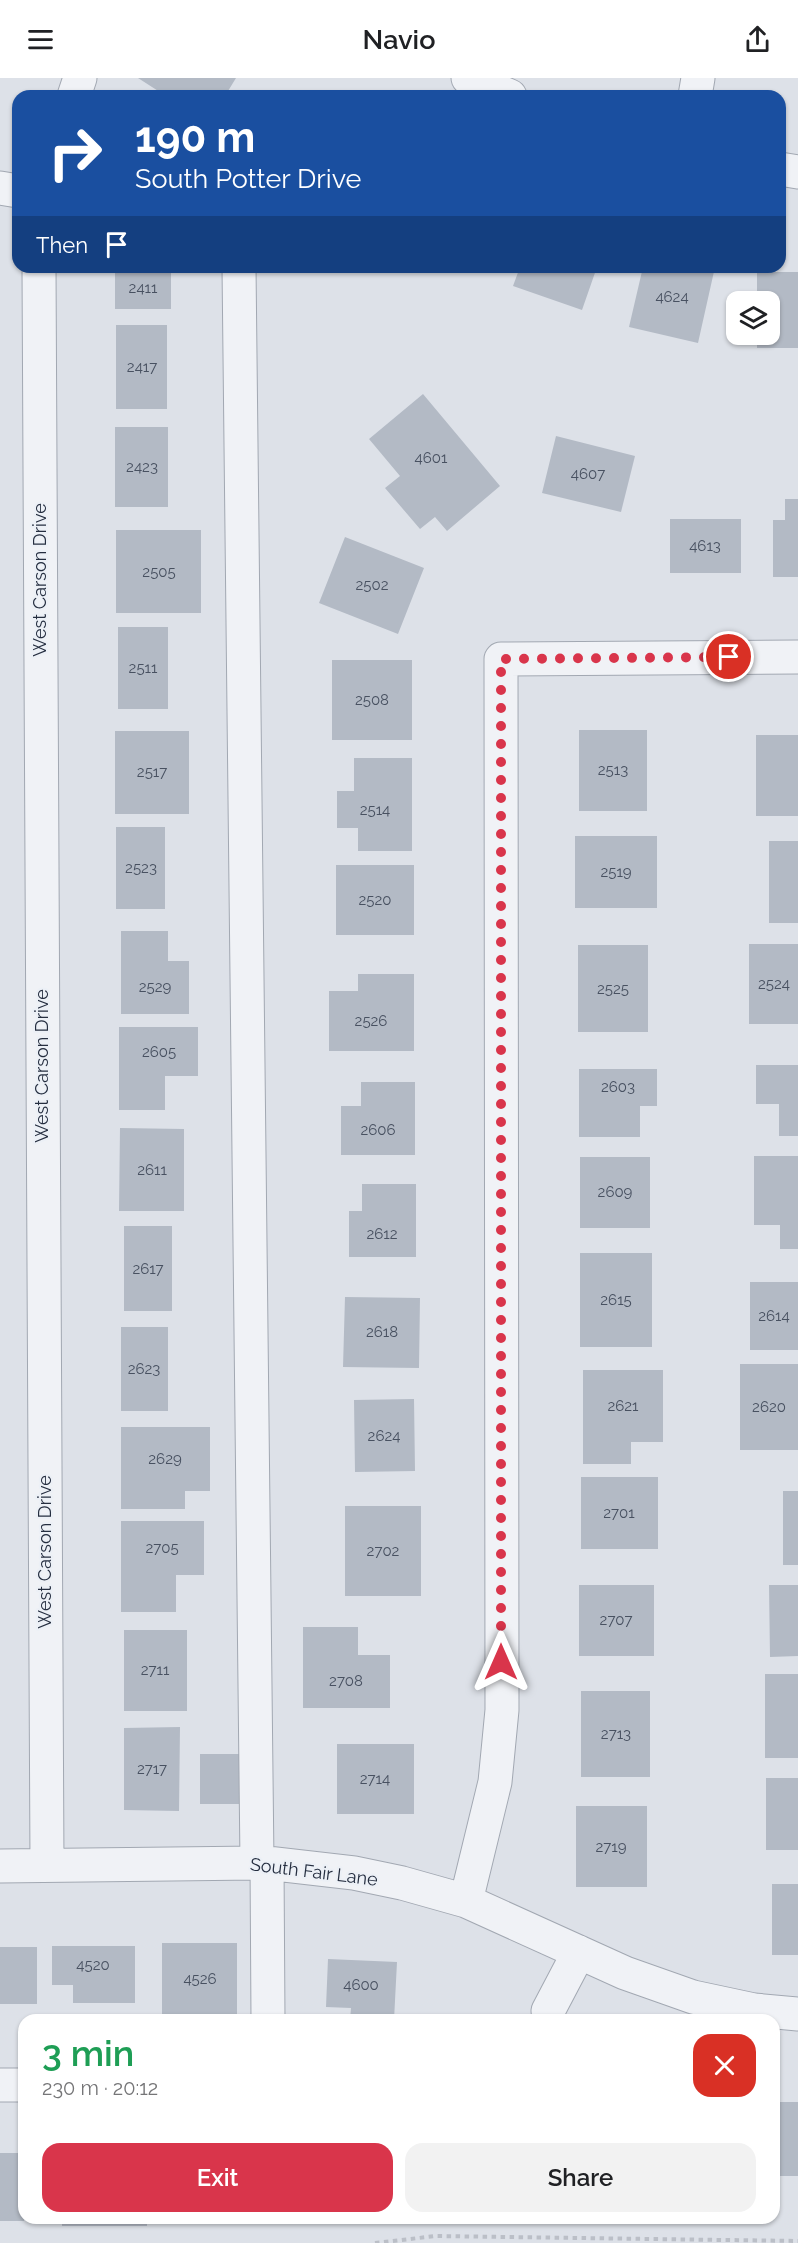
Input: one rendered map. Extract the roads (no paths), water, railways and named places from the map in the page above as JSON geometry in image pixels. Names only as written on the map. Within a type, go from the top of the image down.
[{"type":"street","points":[[468,78],[496,90]]},
{"type":"street","name":"West Carson Drive","points":[[39,273],[47,1866]]},
{"type":"street","points":[[239,273],[262,1863],[268,2014]]},
{"type":"street","points":[[466,1901],[495,1782],[501,1710],[501,659],[798,657]]},
{"type":"street","name":"South Fair Lane","points":[[0,1866],[262,1863],[354,1873],[402,1883],[466,1901],[625,1973],[693,1997],[754,2010],[798,2014]]},
{"type":"street","points":[[548,2011],[579,1952]]},
{"type":"street","points":[[0,2085],[18,2085]]}]
